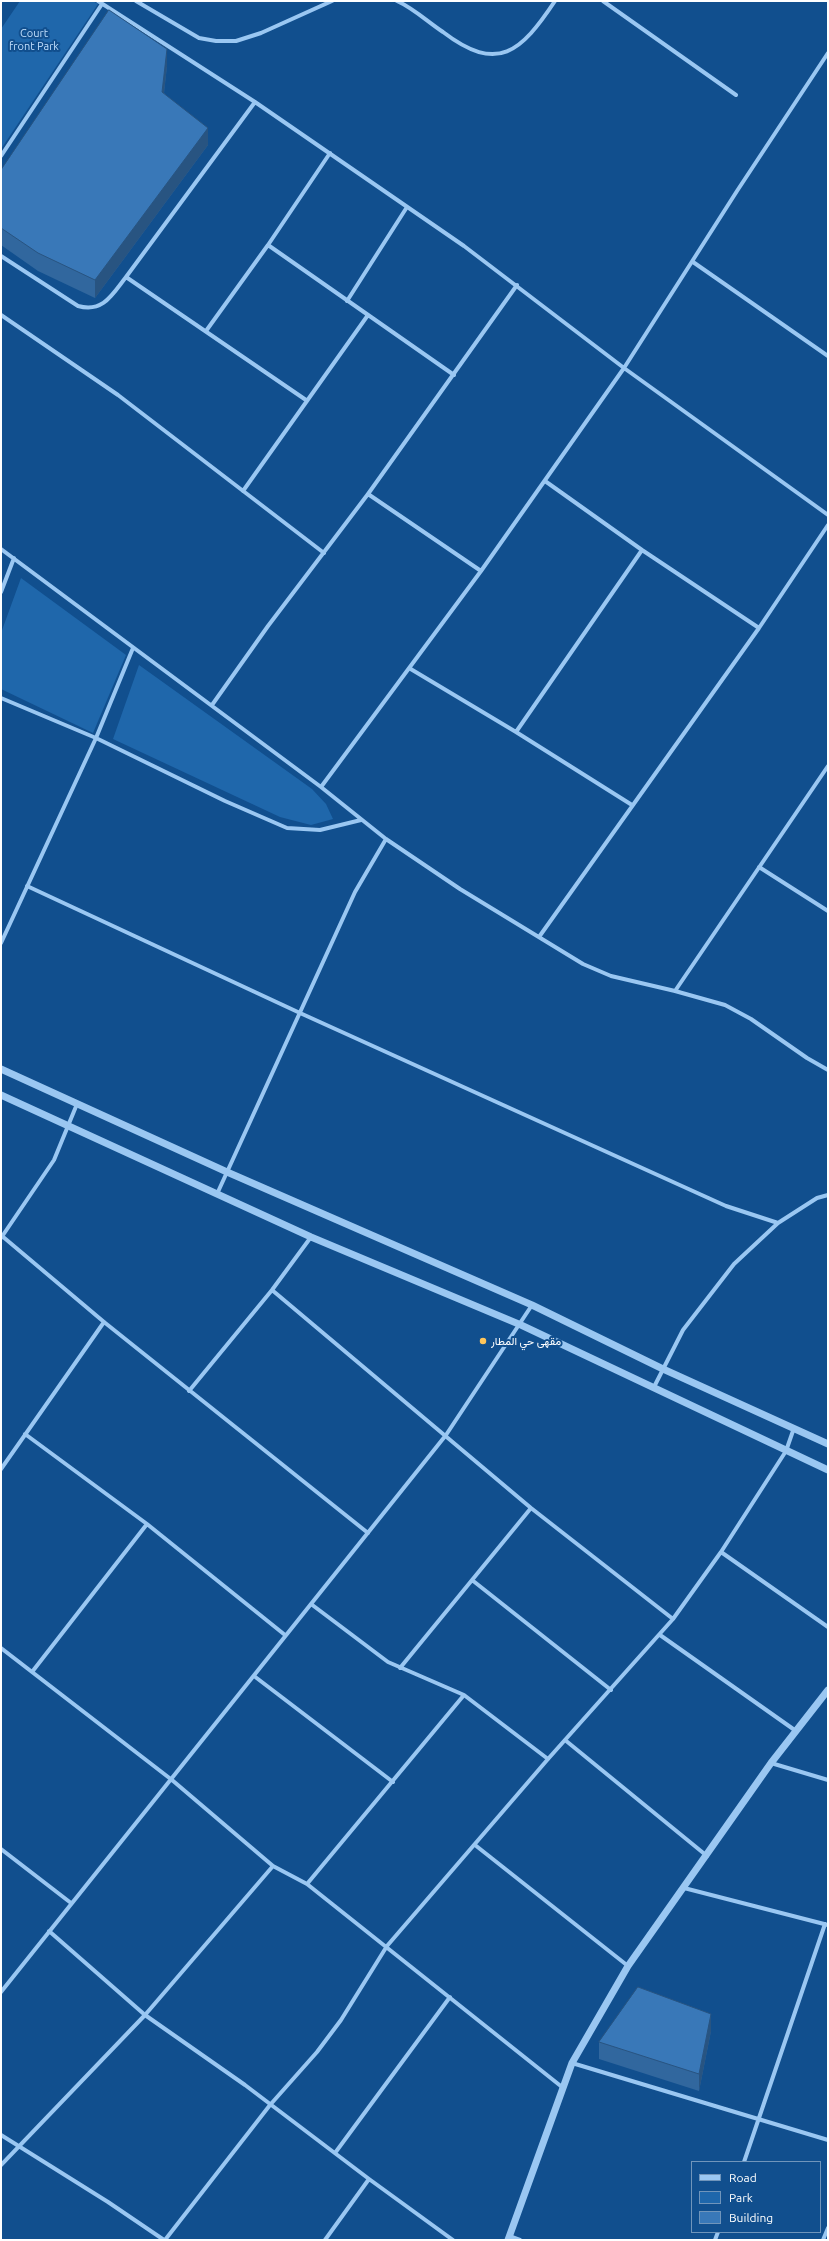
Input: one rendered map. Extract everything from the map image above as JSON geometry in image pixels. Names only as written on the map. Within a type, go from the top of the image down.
[{"type":"street","points":[[136,1],[199,38],[216,41],[236,41],[261,33],[332,1]]},
{"type":"street","points":[[397,1],[454,41],[478,53],[493,56],[510,51],[525,39],[555,1]]},
{"type":"street","points":[[604,1],[736,95]]},
{"type":"street","points":[[1,156],[100,2],[255,102],[407,207],[517,285],[624,368],[828,515]]},
{"type":"street","points":[[321,787],[481,571],[624,368],[828,53]]},
{"type":"street","points":[[1,256],[71,302],[88,309],[96,308],[104,303],[126,277],[255,102]]},
{"type":"street","points":[[206,332],[330,153]]},
{"type":"street","points":[[348,301],[407,207]]},
{"type":"street","points":[[268,244],[368,316],[454,375]]},
{"type":"street","points":[[693,262],[828,356]]},
{"type":"street","points":[[126,277],[306,400]]},
{"type":"street","points":[[212,705],[268,626],[368,494],[517,285]]},
{"type":"street","points":[[1,315],[118,395],[324,553]]},
{"type":"street","points":[[243,491],[306,400],[368,316]]},
{"type":"street","points":[[545,481],[642,550],[759,628]]},
{"type":"street","points":[[368,494],[481,571]]},
{"type":"street","points":[[539,937],[759,628],[828,525]]},
{"type":"street","points":[[1,549],[321,787],[386,839],[453,884],[583,964],[610,976],[675,991],[725,1005],[751,1019],[807,1058],[828,1070]]},
{"type":"street","points":[[516,732],[642,550]]},
{"type":"street","points":[[1,592],[14,558]]},
{"type":"street","points":[[1,943],[96,738],[133,648]]},
{"type":"street","points":[[409,668],[516,732],[632,805]]},
{"type":"street","points":[[1,698],[96,738],[238,808],[286,828],[320,830],[361,820]]},
{"type":"street","points":[[675,991],[828,766]]},
{"type":"street","points":[[217,1194],[355,892],[386,839]]},
{"type":"street","points":[[759,867],[828,911]]},
{"type":"street","points":[[27,886],[300,1014],[719,1203],[778,1224]]},
{"type":"street","points":[[1,1069],[227,1172],[532,1306],[828,1444]]},
{"type":"street","points":[[1,1095],[311,1237],[521,1325],[828,1470]]},
{"type":"street","points":[[77,1104],[67,1124],[54,1160],[2,1237],[189,1391],[368,1533]]},
{"type":"street","points":[[654,1387],[683,1330],[734,1264],[778,1224],[817,1198],[828,1195]]},
{"type":"street","points":[[189,1391],[272,1290],[311,1237]]},
{"type":"street","points":[[272,1290],[531,1508],[673,1619]]},
{"type":"street","points":[[1,1992],[71,1903],[172,1780],[285,1635],[446,1435],[521,1325],[532,1306]]},
{"type":"street","points":[[1,1469],[104,1322]]},
{"type":"street","points":[[1,2135],[108,2202],[165,2240],[270,2105],[317,2052],[341,2020],[387,1946],[548,1759],[673,1619],[721,1552],[786,1451],[794,1428]]},
{"type":"street","points":[[26,1434],[147,1524],[285,1635]]},
{"type":"street","points":[[400,1668],[531,1508]]},
{"type":"street","points":[[32,1672],[147,1524]]},
{"type":"street","points":[[721,1552],[828,1627]]},
{"type":"street","points":[[472,1580],[611,1690]]},
{"type":"street","points":[[311,1604],[376,1653],[400,1668],[464,1695],[548,1759]]},
{"type":"street","points":[[660,1635],[796,1731]]},
{"type":"street","points":[[1,1648],[172,1780],[273,1866],[307,1884],[387,1946],[562,2087]]},
{"type":"street","points":[[254,1676],[392,1782]]},
{"type":"street","points":[[520,2240],[509,2238],[562,2087],[572,2063],[628,1966],[707,1856],[771,1763],[828,1690]]},
{"type":"street","points":[[307,1884],[464,1695]]},
{"type":"street","points":[[565,1740],[707,1856]]},
{"type":"street","points":[[771,1763],[828,1780]]},
{"type":"street","points":[[475,1845],[628,1966]]},
{"type":"street","points":[[1,1849],[71,1903]]},
{"type":"street","points":[[1,2165],[145,2015],[273,1866]]},
{"type":"street","points":[[684,1888],[826,1924],[744,2161]]},
{"type":"street","points":[[49,1931],[145,2015],[270,2105],[368,2179],[454,2240]]},
{"type":"street","points":[[335,2153],[450,1997]]},
{"type":"street","points":[[572,2063],[828,2140]]},
{"type":"street","points":[[325,2240],[368,2179]]},
{"type":"street","points":[[825,2238],[828,2228]]},
{"type":"green space","name":"Court front Park","points":[[20,1],[93,1],[98,4],[1,149],[1,29]]},
{"type":"green space","points":[[21,578],[126,655],[93,733],[1,689],[1,633]]},
{"type":"green space","points":[[139,665],[312,789],[326,804],[333,819],[311,825],[280,817],[113,739]]},
{"type":"building","points":[[109,10],[167,49],[162,92],[208,128],[95,280],[38,253],[1,228],[1,170]]},
{"type":"building","points":[[638,1987],[711,2014],[699,2074],[599,2042]]},
{"type":"place","name":"مقهى حي المطار","points":[[483,1341]]}]
